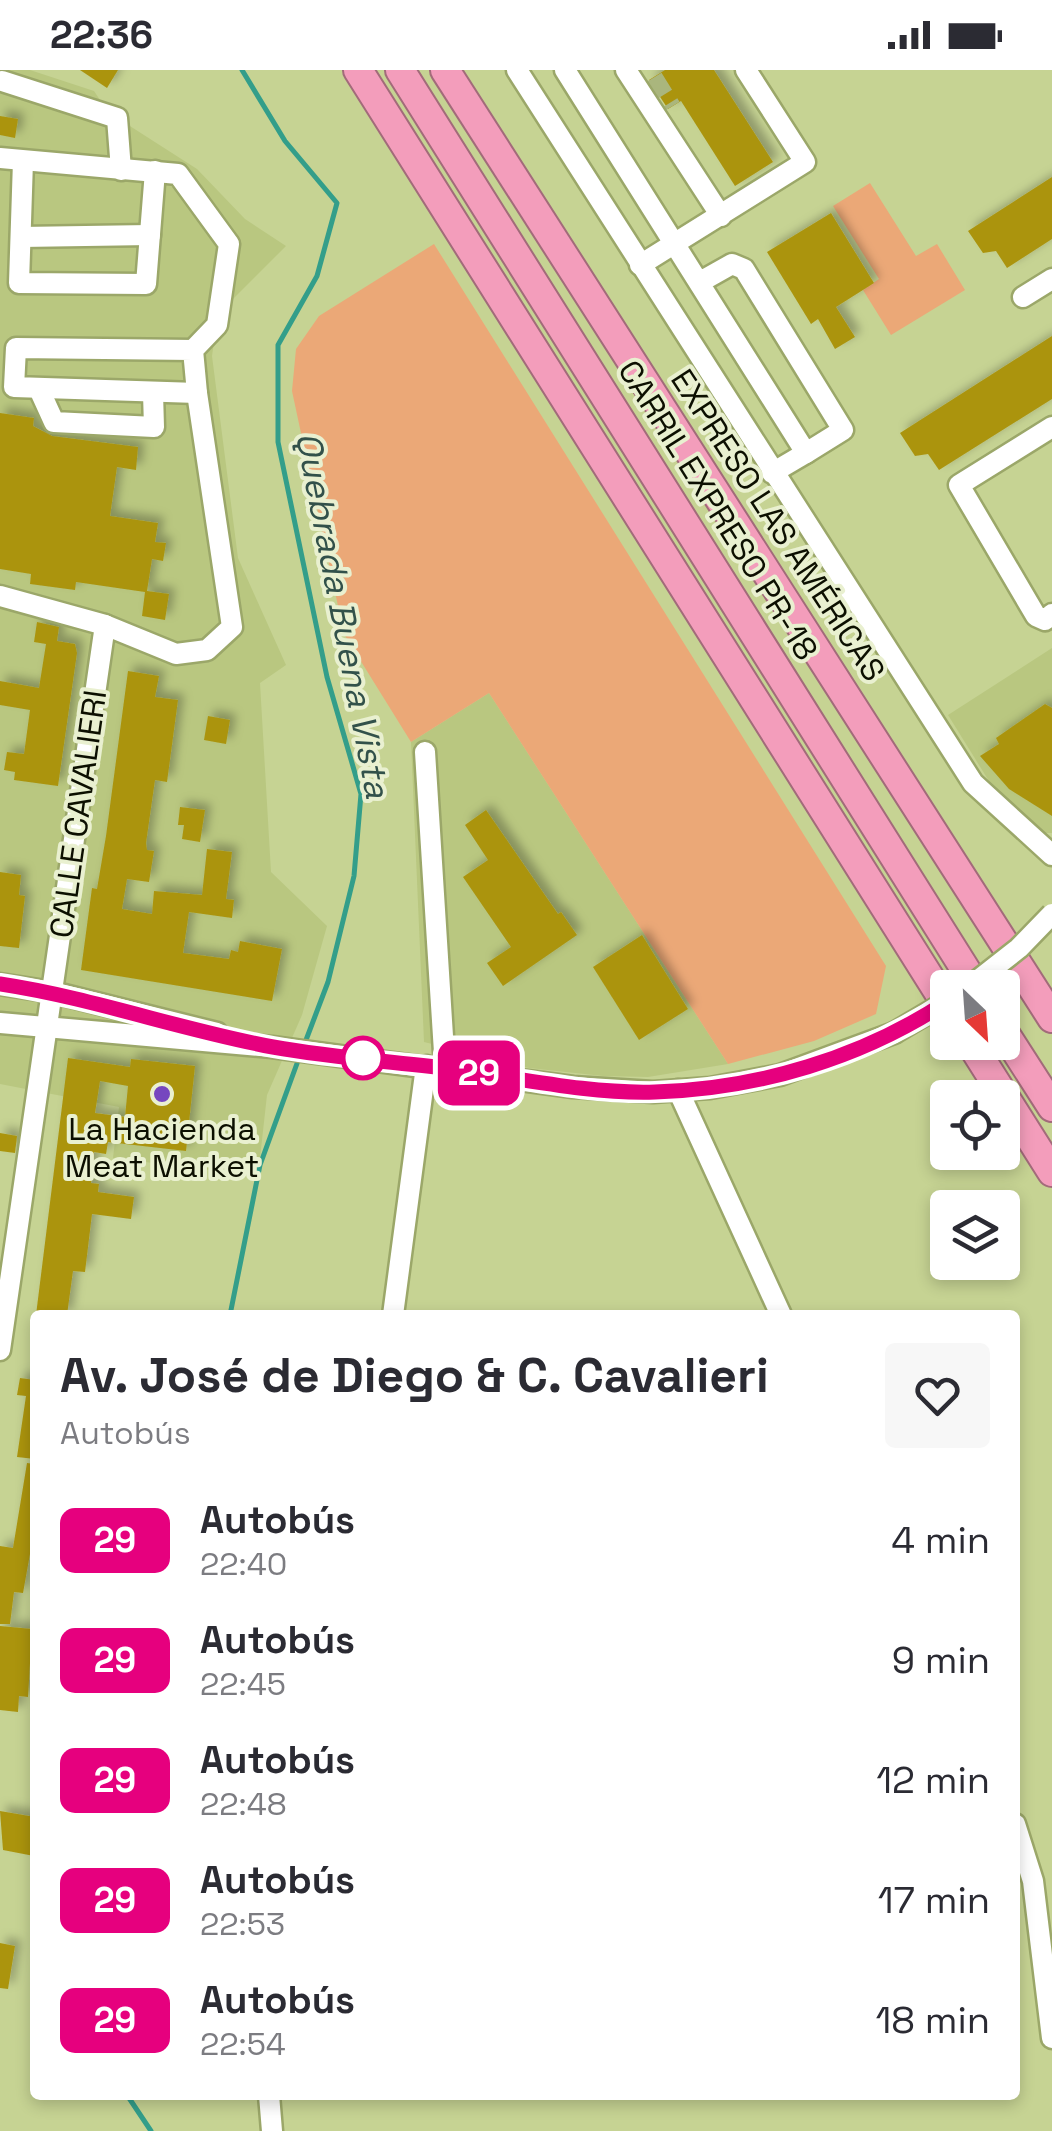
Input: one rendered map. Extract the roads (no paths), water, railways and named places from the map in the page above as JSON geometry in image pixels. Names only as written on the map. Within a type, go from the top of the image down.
[{"type":"highway","points":[[358,70],[930,976]]},
{"type":"highway","name":"CARRIL EXPRESO PR-18","points":[[400,70],[966,970]]},
{"type":"highway","name":"EXPRESO LAS AMÉRICAS","points":[[445,70],[1052,1018]]},
{"type":"highway","points":[[1020,1056],[1052,1107]]},
{"type":"highway","points":[[981,1060],[1052,1172]]},
{"type":"street","points":[[517,70],[973,783],[1052,855]]},
{"type":"street","points":[[565,70],[678,243],[806,453]]},
{"type":"street","points":[[640,265],[805,162],[746,70]]},
{"type":"street","points":[[637,75],[664,128],[721,216]]},
{"type":"street","points":[[2,81],[116,118],[121,170]]},
{"type":"street","points":[[664,128],[672,106]]},
{"type":"street","points":[[0,158],[178,174],[229,244],[217,325],[193,350],[16,348],[14,387],[196,393]]},
{"type":"street","points":[[23,161],[20,283],[146,284],[155,171]]},
{"type":"street","points":[[21,237],[150,235]]},
{"type":"street","points":[[700,282],[732,264],[744,269],[843,430],[772,473]]},
{"type":"street","points":[[1023,297],[1052,278]]},
{"type":"street","points":[[0,596],[106,625],[176,654],[207,650],[232,627],[196,393],[193,350]]},
{"type":"street","points":[[38,389],[54,422],[154,427],[153,393]]},
{"type":"street","points":[[1050,433],[959,486],[1036,616],[1045,620],[1052,614]]},
{"type":"street","name":"CALLE CAVALIERI","points":[[0,1350],[106,625]]},
{"type":"street","points":[[394,1310],[436,1067],[425,752]]},
{"type":"street","points":[[991,970],[1052,914]]},
{"type":"street","points":[[0,984],[52,992],[272,1047]]},
{"type":"street","points":[[0,1022],[272,1047],[573,1087],[678,1090],[780,1075],[894,1032],[930,1013]]},
{"type":"street","points":[[678,1090],[779,1310]]},
{"type":"street","points":[[1020,1841],[1032,1882],[1052,2038]]},
{"type":"street","points":[[269,2100],[272,2131]]},
{"type":"waterway","name":"Quebrada Buena Vista","points":[[242,70],[285,141],[337,203],[317,276],[278,345],[278,442],[327,677],[361,794],[354,876],[328,982],[303,1048]]},
{"type":"waterway","name":"Quebrada Buena Vista","points":[[231,1310],[260,1165],[299,1058]]},
{"type":"waterway","name":"Quebrada Buena Vista","points":[[130,2100],[151,2131]]},
{"type":"tunnel","points":[[653,78],[671,107]]},
{"type":"place","name":"La Hacienda Meat Market","points":[[162,1094]]}]
